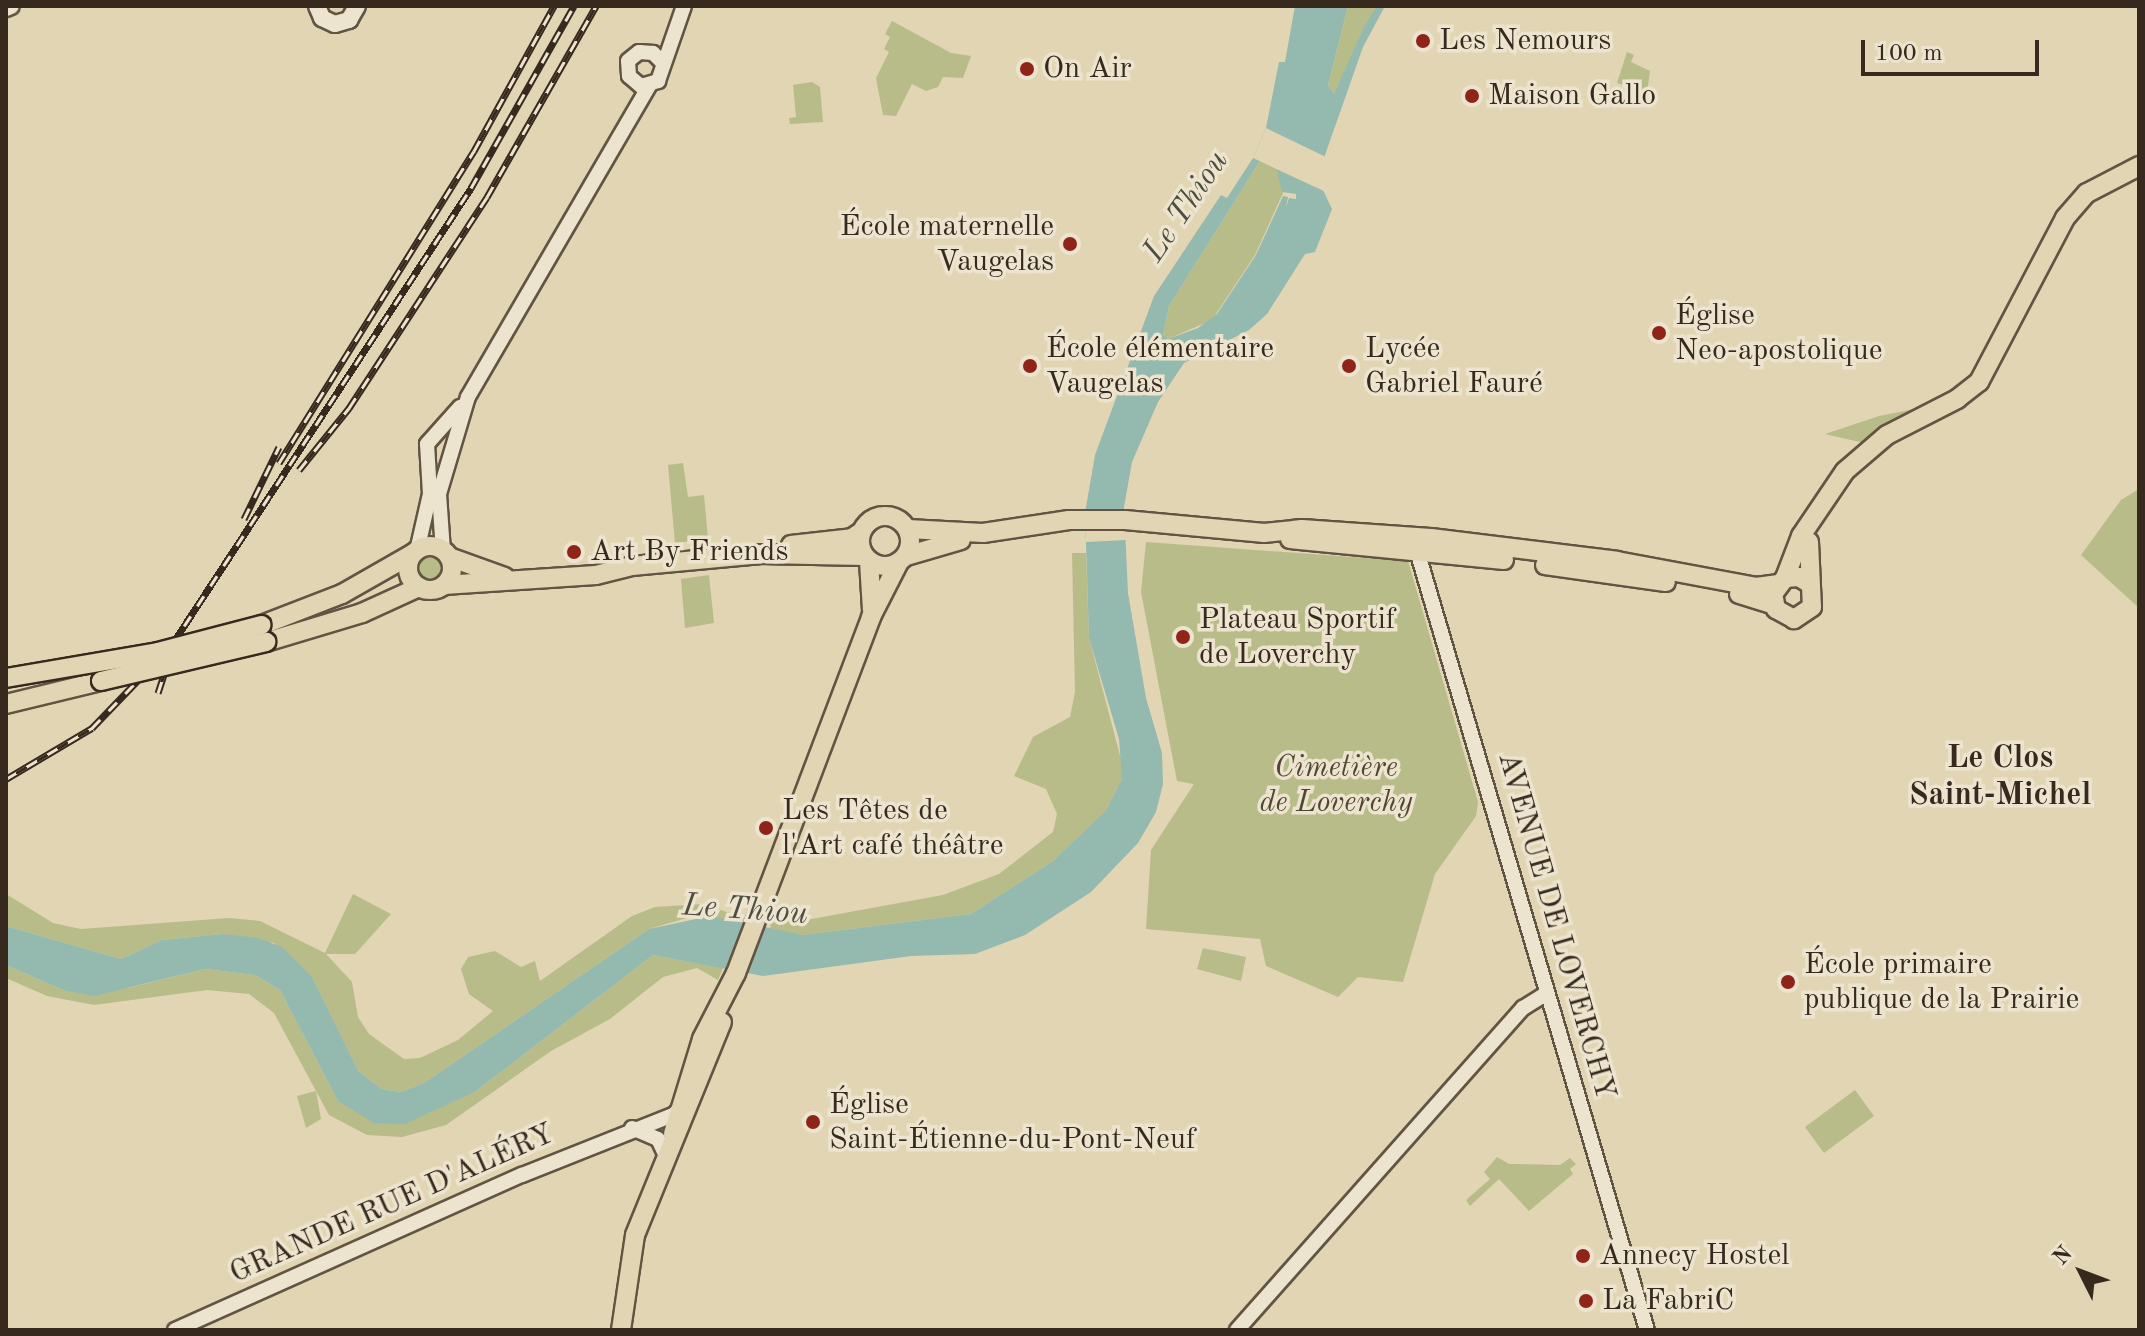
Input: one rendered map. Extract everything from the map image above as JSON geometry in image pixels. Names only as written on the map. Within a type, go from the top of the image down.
[{"type":"main road","points":[[316,7],[326,21],[340,24],[353,17],[357,6]]},
{"type":"main road","points":[[1701,577],[1766,575],[1782,565],[1845,471],[1887,435],[1957,399],[1979,382],[2065,218],[2087,193],[2139,166]]},
{"type":"main road","points":[[6,678],[264,633],[384,605],[419,587],[431,590],[444,585],[518,578],[596,575],[632,566],[761,554],[867,558],[884,567],[983,533],[1022,527],[1170,525],[1264,533],[1302,529],[1753,596],[1774,605],[1787,618],[1802,617],[1814,603],[1810,584],[1809,543],[1818,508]]},
{"type":"main road","points":[[761,554],[799,543],[852,538],[881,516],[897,518],[908,529],[983,533]]},
{"type":"main road","points":[[673,1134],[685,1122],[704,1075],[734,979],[871,617],[903,559],[908,529]]},
{"type":"main road","points":[[861,532],[867,558],[871,617]]},
{"type":"main road","points":[[1774,605],[1801,536]]},
{"type":"main road","points":[[1421,547],[1449,541],[1756,587],[1799,577],[1810,584]]},
{"type":"main road","points":[[6,704],[101,681],[264,633],[430,546],[518,578]]},
{"type":"main road","points":[[416,552],[408,569],[419,587]]},
{"type":"main road","points":[[444,585],[451,574],[446,554]]},
{"type":"main road","points":[[6,696],[101,681]]},
{"type":"main road","points":[[621,1330],[635,1235],[673,1134],[675,1114],[702,1039],[734,979]]},
{"type":"street","points":[[446,554],[438,501],[449,457],[446,437],[568,233],[626,119],[649,86],[661,77],[662,62],[684,6]]},
{"type":"street","points":[[626,119],[632,81],[628,61],[647,51],[677,21]]},
{"type":"street","points":[[647,51],[662,62]]},
{"type":"street","points":[[632,81],[649,86]]},
{"type":"street","points":[[416,552],[426,527],[431,456],[428,441],[446,437]]},
{"type":"street","points":[[431,456],[449,457]]},
{"type":"street","name":"AVENUE DE LOVERCHY","points":[[1421,547],[1424,574],[1647,1330]]},
{"type":"street","points":[[1237,1330],[1523,1008],[1547,993]]},
{"type":"street","points":[[675,1114],[704,1075]]},
{"type":"street","name":"GRANDE RUE D'ALÉRY","points":[[175,1330],[632,1128],[675,1114]]},
{"type":"street","points":[[632,1128],[652,1134],[665,1154]]},
{"type":"green space","points":[[1348,6],[1377,6],[1334,94],[1328,85]]},
{"type":"green space","points":[[892,21],[951,53],[971,56],[963,78],[943,77],[938,87],[926,91],[912,84],[896,116],[883,115],[876,78],[889,52],[884,49],[890,37],[885,34]]},
{"type":"green space","points":[[1627,52],[1634,55],[1631,62],[1650,71],[1647,93],[1639,96],[1638,90],[1617,83]]},
{"type":"green space","points":[[812,82],[820,87],[823,122],[790,124],[789,118],[796,117],[793,85]]},
{"type":"green space","points":[[1260,161],[1276,168],[1283,193],[1255,255],[1212,320],[1168,339],[1163,335],[1169,306]]},
{"type":"green space","points":[[1914,409],[1864,443],[1825,434],[1879,416]]},
{"type":"green space","points":[[683,463],[688,497],[704,495],[708,539],[675,543],[668,465]]},
{"type":"green space","points":[[2139,489],[2139,608],[2081,555],[2121,500]]},
{"type":"green space","name":"Cimetière de Loverchy","points":[[1146,542],[1408,561],[1478,802],[1476,816],[1435,874],[1403,982],[1358,977],[1338,997],[1266,966],[1260,939],[1146,929],[1151,850],[1194,784],[1177,781],[1141,592]]},
{"type":"green space","points":[[1072,553],[1086,553],[1089,638],[1122,763],[1122,779],[1106,810],[1053,861],[971,914],[803,935],[770,932],[771,918],[806,920],[943,895],[999,874],[1053,832],[1057,814],[1046,789],[1014,776],[1033,737],[1070,717],[1075,692]]},
{"type":"green space","points":[[430,554],[440,558],[444,568],[440,578],[430,582],[420,578],[416,568],[420,558]]},
{"type":"green space","points":[[709,575],[714,623],[685,628],[681,579]]},
{"type":"green space","points":[[6,894],[53,923],[81,929],[229,918],[260,921],[325,953],[353,894],[391,914],[355,954],[326,954],[352,982],[358,1017],[369,1034],[404,1059],[420,1058],[458,1040],[493,1011],[469,994],[461,969],[468,957],[495,951],[521,967],[535,961],[540,981],[632,916],[655,907],[703,904],[744,918],[742,923],[694,916],[649,929],[424,1083],[401,1092],[382,1089],[359,1072],[312,977],[274,943],[222,934],[162,940],[121,959],[6,926]]},
{"type":"green space","points":[[1203,948],[1246,957],[1241,981],[1197,969]]},
{"type":"green space","points":[[653,955],[723,968],[718,980],[697,968],[663,977],[610,1019],[551,1051],[446,1125],[402,1137],[367,1135],[329,1115],[274,1013],[249,994],[207,990],[94,1005],[47,996],[6,978],[6,965],[63,990],[128,988],[205,969],[255,975],[280,990],[338,1101],[476,1091]]},
{"type":"green space","points":[[1855,1090],[1874,1116],[1824,1153],[1805,1127]]},
{"type":"green space","points":[[316,1091],[321,1119],[306,1128],[297,1096]]},
{"type":"green space","points":[[1497,1157],[1509,1164],[1560,1165],[1570,1158],[1576,1164],[1570,1169],[1573,1174],[1529,1211],[1499,1179],[1470,1206],[1466,1200],[1490,1179],[1484,1172]]},
{"type":"water","points":[[1295,6],[1348,6],[1328,85],[1334,94],[1364,27],[1377,6],[1385,6],[1363,47],[1325,155],[1323,190],[1332,209],[1315,252],[1305,254],[1267,314],[1249,330],[1184,363],[1158,402],[1132,462],[1124,507],[1128,593],[1146,698],[1162,753],[1163,784],[1156,812],[1138,843],[1091,892],[1025,935],[975,954],[911,956],[763,976],[653,955],[476,1091],[405,1124],[374,1123],[338,1101],[280,990],[255,975],[205,969],[94,996],[63,990],[6,965],[6,926],[121,959],[162,940],[222,934],[258,938],[282,947],[312,977],[359,1072],[382,1089],[401,1092],[424,1083],[649,929],[710,916],[803,935],[971,914],[1053,861],[1106,810],[1122,779],[1119,739],[1089,638],[1085,513],[1095,455],[1154,296],[1221,195],[1227,198],[1253,158],[1266,128],[1279,62],[1285,62]],"holes":[[[1260,161],[1276,168],[1282,192],[1296,194],[1296,199],[1289,198],[1286,208],[1288,197],[1283,196],[1256,255],[1217,314],[1198,328],[1168,339],[1163,335],[1169,306]]]},
{"type":"pier","points":[[1266,128],[1328,158],[1328,193],[1253,158]]},
{"type":"pier","points":[[1125,512],[1126,540],[1086,542],[1085,513]]},
{"type":"railway","points":[[279,463],[474,151],[554,6]]},
{"type":"railway","points":[[6,779],[92,728],[171,646],[471,188],[574,6]]},
{"type":"railway","points":[[299,470],[349,408],[487,197],[596,6]]},
{"type":"railway","points":[[244,519],[279,447]]},
{"type":"railway","points":[[158,693],[170,655]]},
{"type":"place","name":"Les Nemours","points":[[1423,41]]},
{"type":"place","name":"On Air","points":[[1027,69]]},
{"type":"place","name":"Maison Gallo","points":[[1472,96]]},
{"type":"place","name":"École maternelle Vaugelas","points":[[1070,244]]},
{"type":"place","name":"Église Neo-apostolique","points":[[1659,333]]},
{"type":"place","name":"École élémentaire Vaugelas","points":[[1030,366]]},
{"type":"place","name":"Lycée Gabriel Fauré","points":[[1349,366]]},
{"type":"place","name":"Art By Friends","points":[[574,552]]},
{"type":"place","name":"Plateau Sportif de Loverchy","points":[[1183,637]]},
{"type":"place","name":"Les Têtes de l'Art café théâtre","points":[[766,828]]},
{"type":"place","name":"École primaire publique de la Prairie","points":[[1788,982]]},
{"type":"place","name":"Église Saint-Étienne-du-Pont-Neuf","points":[[813,1122]]},
{"type":"place","name":"Annecy Hostel","points":[[1583,1256]]},
{"type":"place","name":"La FabriC","points":[[1586,1301]]},
{"type":"district","name":"Le Clos Saint-Michel","points":[[2000,778]]},
{"type":"water label","name":"Le Thiou","points":[[1187,207]]},
{"type":"water label","name":"Le Thiou","points":[[745,911]]}]
